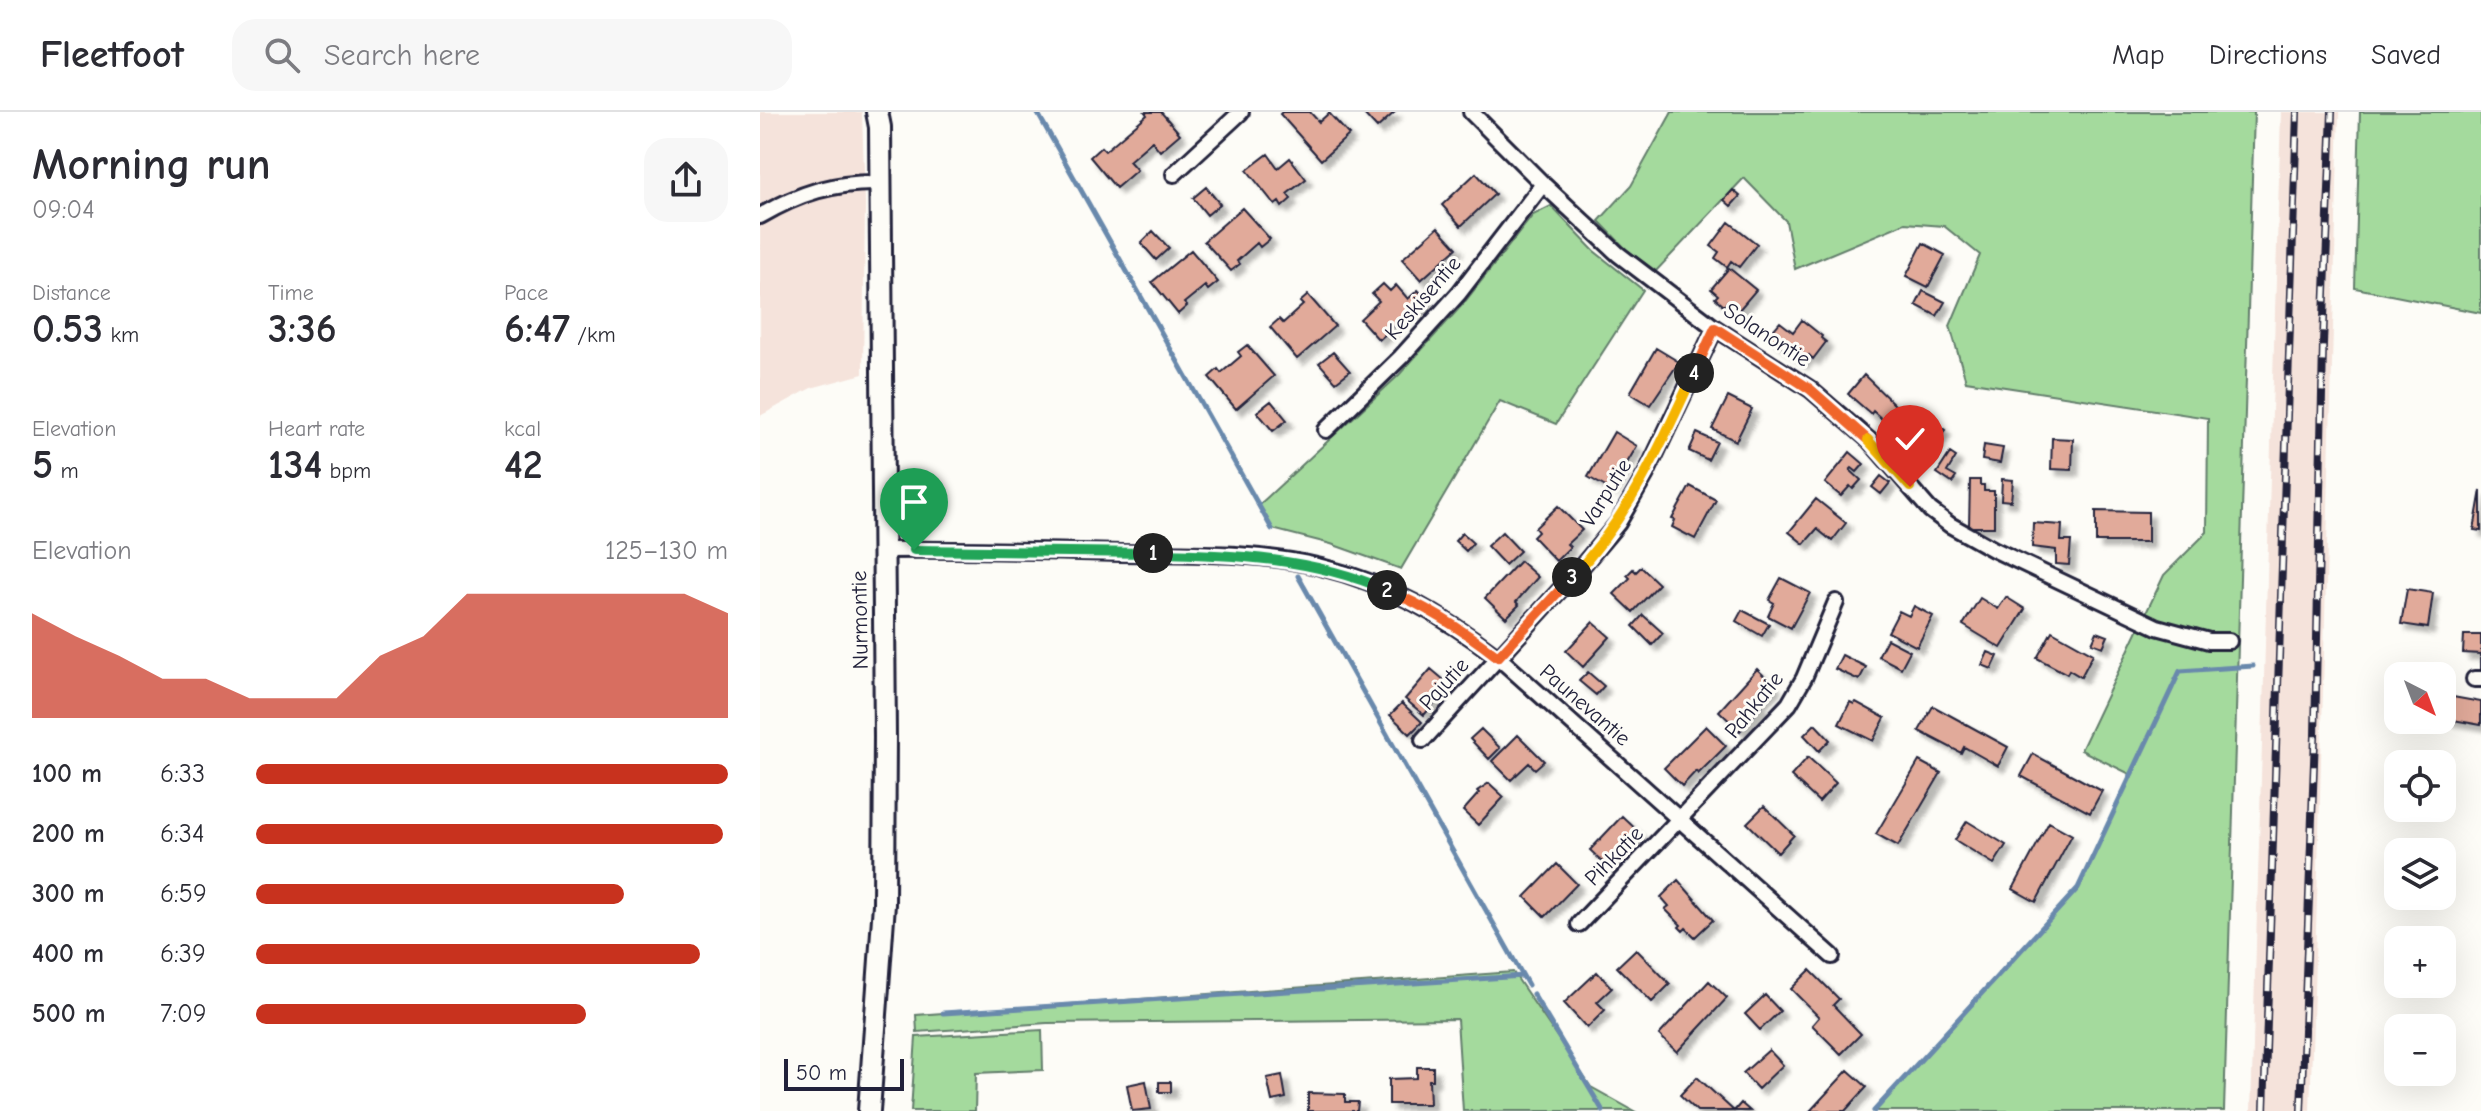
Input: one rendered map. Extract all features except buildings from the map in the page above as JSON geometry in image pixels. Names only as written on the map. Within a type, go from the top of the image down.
[{"type":"main road","name":"Nurmontie","points":[[869,1111],[884,904],[880,117]]},
{"type":"street","points":[[1174,174],[1241,112]]},
{"type":"street","name":"Solanontie","points":[[1471,112],[1618,254],[1715,328],[1810,389],[1869,440],[1930,510],[1950,525],[1993,549],[2157,627],[2209,641],[2229,641]]},
{"type":"street","points":[[760,215],[817,189],[854,183],[880,183]]},
{"type":"street","name":"Keskisentie","points":[[1326,430],[1401,357],[1459,293],[1543,184]]},
{"type":"street","name":"Varputie","points":[[1498,657],[1618,523],[1646,474],[1715,328]]},
{"type":"street","name":"Paunevantie","points":[[884,550],[1185,553],[1258,557],[1319,566],[1417,602],[1456,625],[1498,657],[1832,956]]},
{"type":"street","name":"Pahkatie","points":[[1681,818],[1789,704],[1804,678],[1836,602]]},
{"type":"street","name":"Pajutie","points":[[1423,740],[1498,657]]},
{"type":"street","name":"Pihkatie","points":[[1579,924],[1681,818]]},
{"type":"shaded area","points":[[760,112],[862,112],[865,204],[863,374],[811,388],[760,416]]},
{"type":"shaded area","points":[[2281,112],[2339,112],[2318,869],[2310,1111],[2251,1111]]},
{"type":"green space","points":[[1672,112],[2254,112],[2224,1111],[1874,1111],[2078,888],[2132,775],[2081,750],[2164,575],[2207,532],[2208,418],[1966,381],[1950,326],[1980,255],[1944,226],[1905,223],[1795,269],[1786,221],[1744,178],[1656,271],[1627,250],[1599,221],[1631,186]]},
{"type":"green space","points":[[2360,112],[2481,112],[2481,313],[2355,288]]},
{"type":"green space","points":[[1551,206],[1594,251],[1643,290],[1556,424],[1500,401],[1401,569],[1331,544],[1272,529],[1259,505],[1399,375],[1463,304],[1533,215]]},
{"type":"green space","points":[[1513,972],[1591,1087],[1634,1111],[1463,1111],[1457,1019],[1047,1023],[917,1032],[916,1015]]},
{"type":"green space","points":[[1042,1030],[1043,1070],[976,1073],[975,1111],[911,1111],[916,1037]]},
{"type":"waterway","points":[[1037,112],[1272,529]]},
{"type":"waterway","points":[[1298,576],[1528,985]]},
{"type":"waterway","points":[[1874,1111],[2078,888],[2180,671],[2253,666]]},
{"type":"waterway","points":[[943,1013],[1523,976]]},
{"type":"waterway","points":[[1533,994],[1603,1111]]},
{"type":"railway","points":[[2264,1111],[2297,112]]},
{"type":"railway","points":[[2301,1111],[2332,112]]},
{"type":"route","points":[[914,550],[1185,553],[1258,557],[1319,566],[1417,602],[1456,625],[1498,657],[1618,523],[1646,474],[1715,328],[1810,389],[1869,440],[1910,487]]}]
